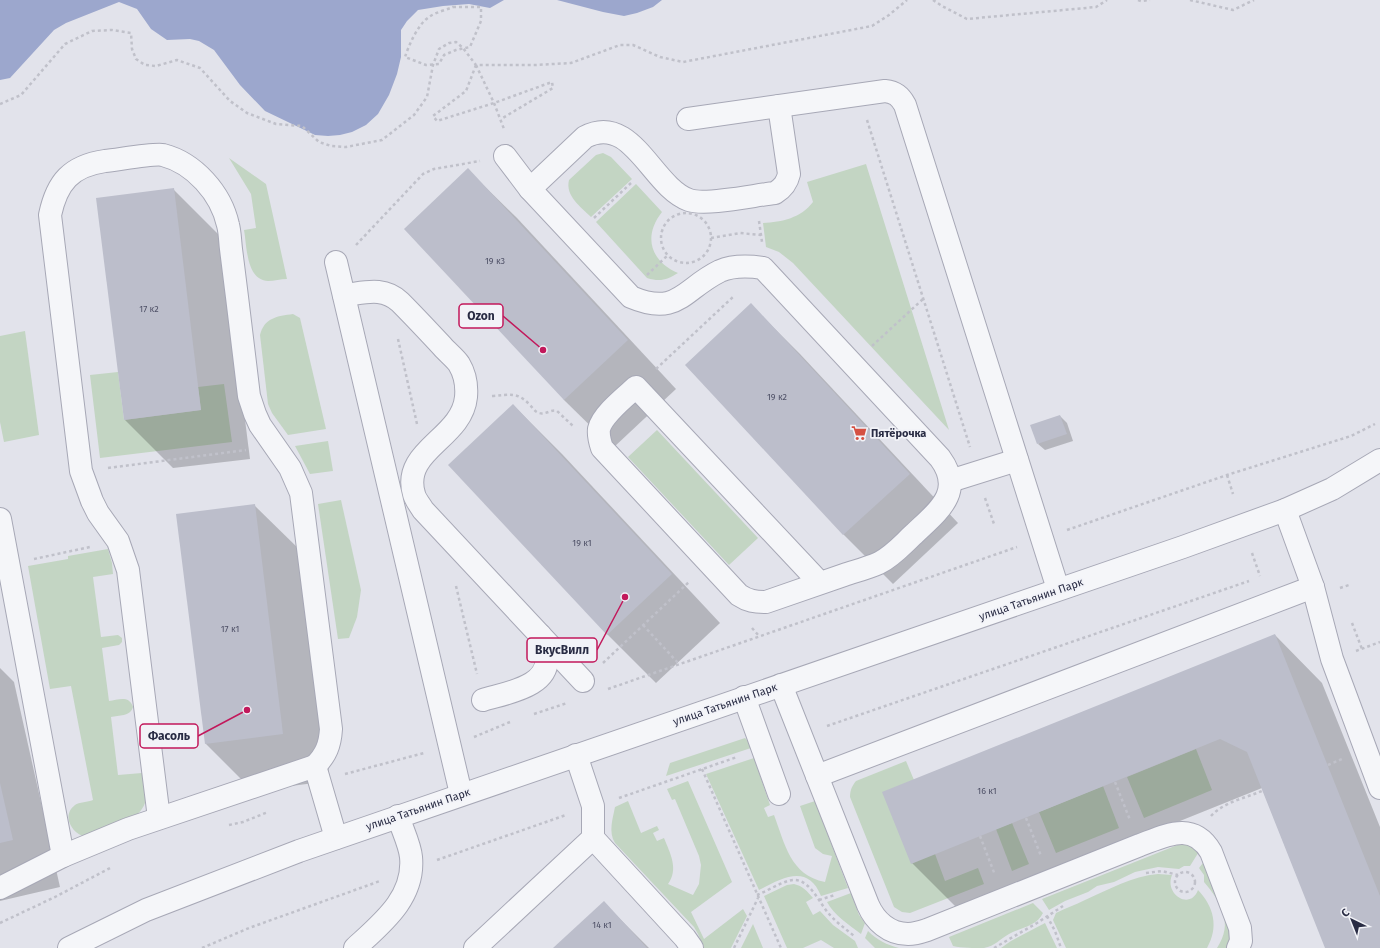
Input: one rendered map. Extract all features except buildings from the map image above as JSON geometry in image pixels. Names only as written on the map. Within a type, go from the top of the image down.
[{"type":"street","points":[[688,119],[885,91],[891,92],[901,98],[905,105],[1058,589]]},
{"type":"street","points":[[530,188],[585,137],[600,131],[618,134],[627,141],[671,188],[689,200],[711,202],[775,193],[783,187],[789,174],[779,106]]},
{"type":"street","points":[[159,818],[128,570],[118,541],[98,513],[92,501],[86,488],[82,471],[50,216],[53,201],[65,180],[77,170],[92,163],[161,154],[183,164],[204,180],[215,195],[228,224],[250,396],[260,426],[290,468],[301,493],[331,729],[327,751],[317,774],[336,838]]},
{"type":"street","points":[[505,156],[530,188],[631,297],[644,302],[656,304],[669,303],[685,296],[708,278],[722,271],[742,266],[763,268],[946,466],[950,481],[950,490],[947,500],[941,509],[895,552],[877,563],[766,602],[753,602],[738,595],[602,448],[599,439],[601,422],[636,387],[820,583]]},
{"type":"street","points":[[336,262],[461,794]]},
{"type":"street","points":[[344,295],[379,291],[395,297],[458,364],[467,389],[466,400],[462,413],[456,424],[424,454],[418,462],[413,473],[412,483],[414,495],[423,510],[539,634],[585,688]]},
{"type":"street","points":[[950,481],[1017,460]]},
{"type":"street","name":"улица Татьянин Парк","points":[[69,948],[146,910],[336,838],[1285,510],[1332,489],[1380,460]]},
{"type":"street","points":[[1285,510],[1313,587],[1332,660],[1380,788]]},
{"type":"street","points":[[0,519],[63,856]]},
{"type":"street","points":[[817,776],[1313,587]]},
{"type":"street","points":[[483,700],[526,687],[534,683],[540,676],[544,670],[547,658],[539,634]]},
{"type":"street","points":[[781,685],[868,905],[872,914],[886,927],[897,932],[908,934],[927,930],[1140,845],[1174,833],[1187,833],[1194,835],[1207,846],[1216,866],[1240,928],[1240,941],[1238,948]]},
{"type":"street","points":[[744,697],[779,794]]},
{"type":"street","points":[[576,755],[593,806],[593,838],[685,938],[692,948]]},
{"type":"street","points":[[0,888],[63,856],[128,829],[159,818],[317,774]]},
{"type":"street","points":[[354,948],[388,917],[399,903],[409,883],[412,869],[411,856],[398,816]]},
{"type":"street","points":[[475,948],[593,838]]},
{"type":"path","points":[[476,65],[535,65],[571,63],[620,45],[633,45],[660,57],[683,62],[872,26],[889,15],[907,0]]},
{"type":"path","points":[[934,0],[966,19],[1096,7],[1107,0]]},
{"type":"path","points":[[1138,0],[1150,0]]},
{"type":"path","points":[[1190,0],[1233,10],[1254,0]]},
{"type":"path","points":[[453,7],[481,7],[482,21],[470,48],[463,48],[444,55],[439,64],[433,65],[426,65],[405,57],[410,43],[429,17],[453,7]]},
{"type":"path","points":[[0,104],[21,95],[65,44],[92,31],[112,30],[131,33],[132,49],[136,59],[145,65],[156,66],[177,60],[200,68],[230,101],[247,112],[276,124],[302,126],[319,142],[331,146],[346,147],[382,140],[414,115],[427,97],[433,65],[439,49],[449,43],[456,42],[463,48],[476,65],[494,103],[501,119],[553,88],[552,82],[494,103],[437,121],[433,116],[466,91],[476,65]]},
{"type":"path","points":[[858,94],[994,524]]},
{"type":"path","points":[[356,248],[358,242],[414,183],[428,172],[434,169],[505,156]]},
{"type":"path","points":[[689,214],[700,218],[708,227],[711,238],[709,250],[701,259],[690,263],[678,262],[668,255],[662,245],[662,233],[668,222],[677,215],[689,214]]},
{"type":"path","points":[[711,238],[740,234],[761,235]]},
{"type":"path","points":[[853,364],[923,299]]},
{"type":"path","points":[[398,339],[424,454]]},
{"type":"path","points":[[466,400],[512,394],[517,395],[522,397],[540,414],[554,410],[560,412],[585,438],[599,439]]},
{"type":"path","points":[[529,716],[585,688],[679,664],[1227,475],[1351,436],[1375,424]]},
{"type":"path","points":[[82,471],[276,447]]},
{"type":"path","points":[[1227,475],[1233,494]]},
{"type":"path","points":[[8,564],[118,541]]},
{"type":"path","points":[[1252,553],[1260,576]]},
{"type":"path","points":[[585,688],[643,625],[709,563]]},
{"type":"path","points":[[456,585],[483,700]]},
{"type":"path","points":[[1338,589],[1349,585]]},
{"type":"path","points":[[643,625],[679,664]]},
{"type":"path","points":[[317,774],[450,746],[516,720]]},
{"type":"path","points":[[1328,765],[1337,761]]},
{"type":"path","points":[[702,769],[781,948]]},
{"type":"path","points":[[1115,782],[1140,845]]},
{"type":"path","points":[[1194,835],[1219,809],[1262,791]]},
{"type":"path","points":[[229,825],[243,822],[273,809]]},
{"type":"path","points":[[1026,818],[1042,884],[1047,916],[1055,931],[1061,948]]},
{"type":"path","points":[[980,836],[1005,899]]},
{"type":"path","points":[[0,922],[55,897],[116,864]]},
{"type":"path","points":[[1140,875],[1162,871],[1178,875],[1181,872],[1191,873],[1195,879],[1196,884],[1194,888],[1187,893],[1178,890],[1174,883],[1178,875]]},
{"type":"path","points":[[734,948],[758,896],[788,881],[797,880],[808,885],[832,917],[856,937]]},
{"type":"path","points":[[994,948],[1037,924],[1068,903]]},
{"type":"green space","points":[[603,153],[611,157],[632,179],[591,217],[575,201],[569,191],[569,180],[596,155]]},
{"type":"green space","points":[[229,158],[266,184],[287,279],[268,281],[261,279],[255,275],[252,269],[247,253],[244,230],[256,228],[251,194]]},
{"type":"green space","points":[[866,164],[949,430],[793,263],[779,252],[766,247],[763,223],[777,222],[791,218],[803,212],[813,202],[807,182]]},
{"type":"green space","points":[[636,184],[662,212],[656,221],[651,239],[652,247],[661,262],[668,268],[678,273],[667,279],[656,280],[647,278],[596,222]]},
{"type":"green space","points":[[293,314],[300,318],[326,429],[288,435],[272,413],[268,404],[260,335],[262,329],[268,321],[277,317]]},
{"type":"green space","points":[[25,331],[39,435],[4,442],[0,422],[0,336]]},
{"type":"green space","points":[[118,372],[124,420],[201,410],[198,387],[224,384],[232,442],[100,458],[90,375]]},
{"type":"green space","points":[[657,430],[758,538],[729,565],[628,457]]},
{"type":"green space","points":[[328,441],[333,471],[310,474],[295,446]]},
{"type":"green space","points":[[341,500],[361,590],[357,617],[349,638],[338,639],[318,504]]},
{"type":"green space","points":[[108,549],[113,574],[93,577],[101,637],[118,635],[122,638],[122,642],[119,645],[102,648],[109,701],[123,699],[129,701],[133,707],[127,714],[111,717],[118,775],[142,773],[146,788],[146,801],[141,810],[133,818],[123,824],[85,837],[80,835],[72,828],[69,819],[71,809],[75,805],[93,800],[71,686],[50,689],[28,566],[68,559],[68,556]]},
{"type":"green space","points":[[745,738],[754,747],[666,776],[670,763]]},
{"type":"green space","points":[[1196,749],[1212,790],[1144,818],[1127,777]]},
{"type":"green space","points":[[754,758],[770,805],[764,808],[768,817],[774,815],[790,857],[804,873],[825,882],[832,856],[823,854],[815,848],[800,806],[815,801],[848,888],[821,896],[816,886],[809,879],[802,876],[794,876],[777,881],[759,890],[706,774]]},
{"type":"green space","points":[[906,761],[914,780],[935,854],[945,881],[978,868],[984,884],[910,913],[902,912],[894,907],[850,797],[850,792],[856,781]]},
{"type":"green space","points":[[688,781],[732,882],[691,912],[704,939],[743,909],[747,916],[731,948],[704,948],[694,927],[615,843],[613,839],[612,825],[615,807],[628,801],[641,833],[657,826],[659,830],[653,833],[657,841],[664,838],[671,855],[673,867],[673,873],[668,884],[693,895],[699,884],[701,865],[699,856],[675,799],[672,800],[667,789]]},
{"type":"green space","points":[[1103,786],[1119,828],[1056,853],[1039,812]]},
{"type":"green space","points":[[1012,823],[1029,864],[1012,871],[996,829]]},
{"type":"green space","points":[[1185,843],[1200,850],[1190,866],[1184,866],[1179,869],[1158,867],[1135,872],[1114,882],[1097,886],[1088,892],[1065,901],[1049,910],[1042,899],[1180,844]]},
{"type":"green space","points":[[1207,858],[1232,922],[1230,943],[1227,948],[1217,948],[1225,930],[1225,921],[1220,905],[1216,897],[1204,882],[1204,875],[1199,868]]},
{"type":"green space","points":[[1158,874],[1172,875],[1170,882],[1175,894],[1179,898],[1189,899],[1194,896],[1198,890],[1208,903],[1214,925],[1211,940],[1207,948],[1066,948],[1053,920],[1056,913],[1130,880]]},
{"type":"green space","points":[[794,884],[802,887],[813,898],[806,902],[813,915],[820,911],[833,925],[855,941],[858,948],[834,948],[821,940],[803,948],[787,948],[764,896],[787,885]]},
{"type":"green space","points":[[851,893],[859,915],[865,923],[861,934],[838,915],[827,902]]},
{"type":"green space","points":[[1033,903],[1043,913],[1033,924],[1009,934],[988,947],[972,948],[953,946],[949,937]]},
{"type":"green space","points":[[1045,923],[1057,948],[1001,948],[1011,941]]},
{"type":"green space","points":[[753,924],[763,948],[741,948]]},
{"type":"green space","points":[[868,931],[882,942],[899,948],[875,948],[865,938]]},
{"type":"water","points":[[0,0],[504,0],[490,8],[469,4],[418,10],[407,21],[401,30],[401,57],[397,74],[389,95],[378,114],[366,125],[352,132],[328,136],[315,135],[265,111],[240,85],[214,50],[199,41],[190,39],[167,40],[151,29],[137,9],[119,2],[66,23],[54,30],[10,78],[0,80]]},
{"type":"water","points":[[557,0],[662,0],[653,7],[624,16]]},
{"type":"place","name":"Ozon","points":[[543,350]]},
{"type":"place","name":"Пятёрочка","points":[[859,433]]},
{"type":"place","name":"ВкусВилл","points":[[625,597]]},
{"type":"place","name":"Фасоль","points":[[247,710]]}]
